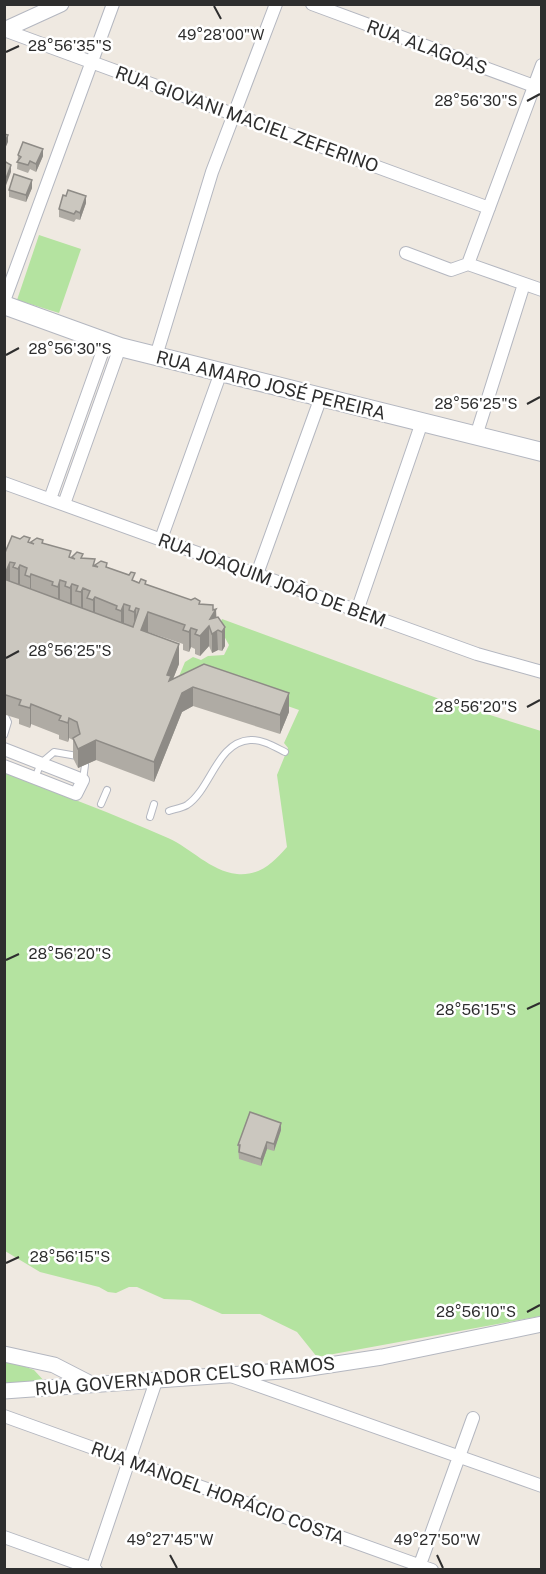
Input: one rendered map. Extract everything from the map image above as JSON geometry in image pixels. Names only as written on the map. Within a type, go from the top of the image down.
[{"type":"main road","name":"RUA AMARO JOSÉ PEREIRA","points":[[4,303],[113,344],[156,356],[542,452]]},
{"type":"street","points":[[4,30],[62,4]]},
{"type":"street","points":[[4,303],[113,4]]},
{"type":"street","points":[[156,356],[212,172],[276,4]]},
{"type":"street","name":"RUA ALAGOAS","points":[[312,4],[538,87]]},
{"type":"street","name":"RUA GIOVANI MACIEL ZEFERINO","points":[[4,30],[489,208]]},
{"type":"street","points":[[468,264],[538,87],[542,65]]},
{"type":"street","points":[[405,253],[451,270],[468,264],[542,290]]},
{"type":"street","points":[[476,436],[524,284]]},
{"type":"street","points":[[50,499],[113,344]]},
{"type":"street","points":[[64,504],[113,344]]},
{"type":"street","points":[[161,539],[221,372]]},
{"type":"street","points":[[257,574],[321,397]]},
{"type":"street","points":[[357,610],[422,422]]},
{"type":"street","name":"RUA JOAQUIM JOÃO DE BEM","points":[[4,483],[477,654],[542,672]]},
{"type":"street","points":[[4,749],[83,780],[76,794],[4,766]]},
{"type":"street","name":"RUA GOVERNADOR CELSO RAMOS","points":[[4,1391],[230,1376],[363,1360],[542,1324]]},
{"type":"street","points":[[4,1354],[54,1365],[92,1384]]},
{"type":"street","points":[[230,1376],[542,1486]]},
{"type":"street","points":[[4,1537],[93,1569],[156,1381]]},
{"type":"street","name":"RUA MANOEL HORÁCIO COSTA","points":[[4,1416],[419,1567],[432,1569]]},
{"type":"street","points":[[419,1567],[473,1418]]},
{"type":"lane","points":[[4,735],[8,722],[5,716]]},
{"type":"lane","points":[[169,811],[186,806],[195,798],[226,753],[237,742],[251,739],[285,752]]},
{"type":"lane","points":[[35,778],[41,763],[54,752],[77,756]]},
{"type":"lane","points":[[83,780],[85,765]]},
{"type":"lane","points":[[101,804],[107,789]]},
{"type":"lane","points":[[150,817],[154,804]]},
{"type":"green space","points":[[39,235],[81,249],[59,313],[17,300]]},
{"type":"green space","points":[[222,619],[445,701],[541,731],[541,1316],[317,1357],[297,1332],[260,1314],[222,1314],[190,1300],[164,1299],[137,1287],[129,1287],[116,1293],[108,1292],[99,1287],[40,1272],[5,1251],[4,772],[168,838],[218,869],[245,874],[265,867],[287,847],[277,775],[288,748],[284,743],[299,710],[205,677],[174,688],[185,662],[193,657],[201,660],[208,656],[224,655],[229,645],[219,627]]},
{"type":"green space","points":[[4,1359],[34,1370],[46,1383],[5,1386]]},
{"type":"building","points":[[23,142],[43,149],[36,164],[30,161],[28,165],[17,162],[21,157],[18,155]]},
{"type":"building","points":[[4,161],[11,165],[5,181],[4,181]]},
{"type":"building","points":[[14,174],[32,180],[26,195],[9,190]]},
{"type":"building","points":[[68,190],[86,196],[80,213],[76,211],[74,214],[59,209],[63,195],[66,196]]},
{"type":"building","points":[[12,536],[20,539],[24,536],[30,538],[28,542],[34,544],[31,542],[37,538],[43,540],[42,543],[71,551],[69,557],[75,559],[72,557],[77,552],[83,554],[81,558],[95,559],[93,566],[98,567],[95,565],[101,561],[107,563],[106,567],[129,575],[131,572],[135,573],[132,580],[139,583],[141,579],[146,581],[145,584],[191,600],[195,598],[200,601],[199,604],[213,605],[213,610],[216,609],[210,619],[218,617],[225,627],[222,632],[218,630],[212,634],[209,626],[200,636],[195,634],[197,630],[191,628],[189,632],[183,630],[185,625],[148,612],[141,630],[179,644],[167,675],[171,676],[169,681],[204,664],[289,693],[280,715],[193,687],[182,693],[154,762],[96,740],[78,749],[73,738],[80,734],[77,722],[69,718],[68,723],[59,720],[61,716],[31,704],[30,708],[19,705],[21,700],[4,696],[4,579],[133,627],[139,609],[136,608],[134,612],[129,610],[130,606],[124,604],[121,611],[116,609],[117,606],[95,597],[93,600],[87,598],[90,591],[83,588],[81,592],[76,591],[78,586],[72,584],[70,588],[65,586],[66,582],[60,580],[58,587],[52,585],[53,582],[31,574],[30,577],[25,575],[27,568],[20,565],[18,569],[13,567],[15,563],[10,562],[4,576],[4,555]]},
{"type":"building","points":[[250,1112],[281,1123],[274,1144],[267,1142],[261,1159],[239,1152],[240,1145],[238,1145]]}]
